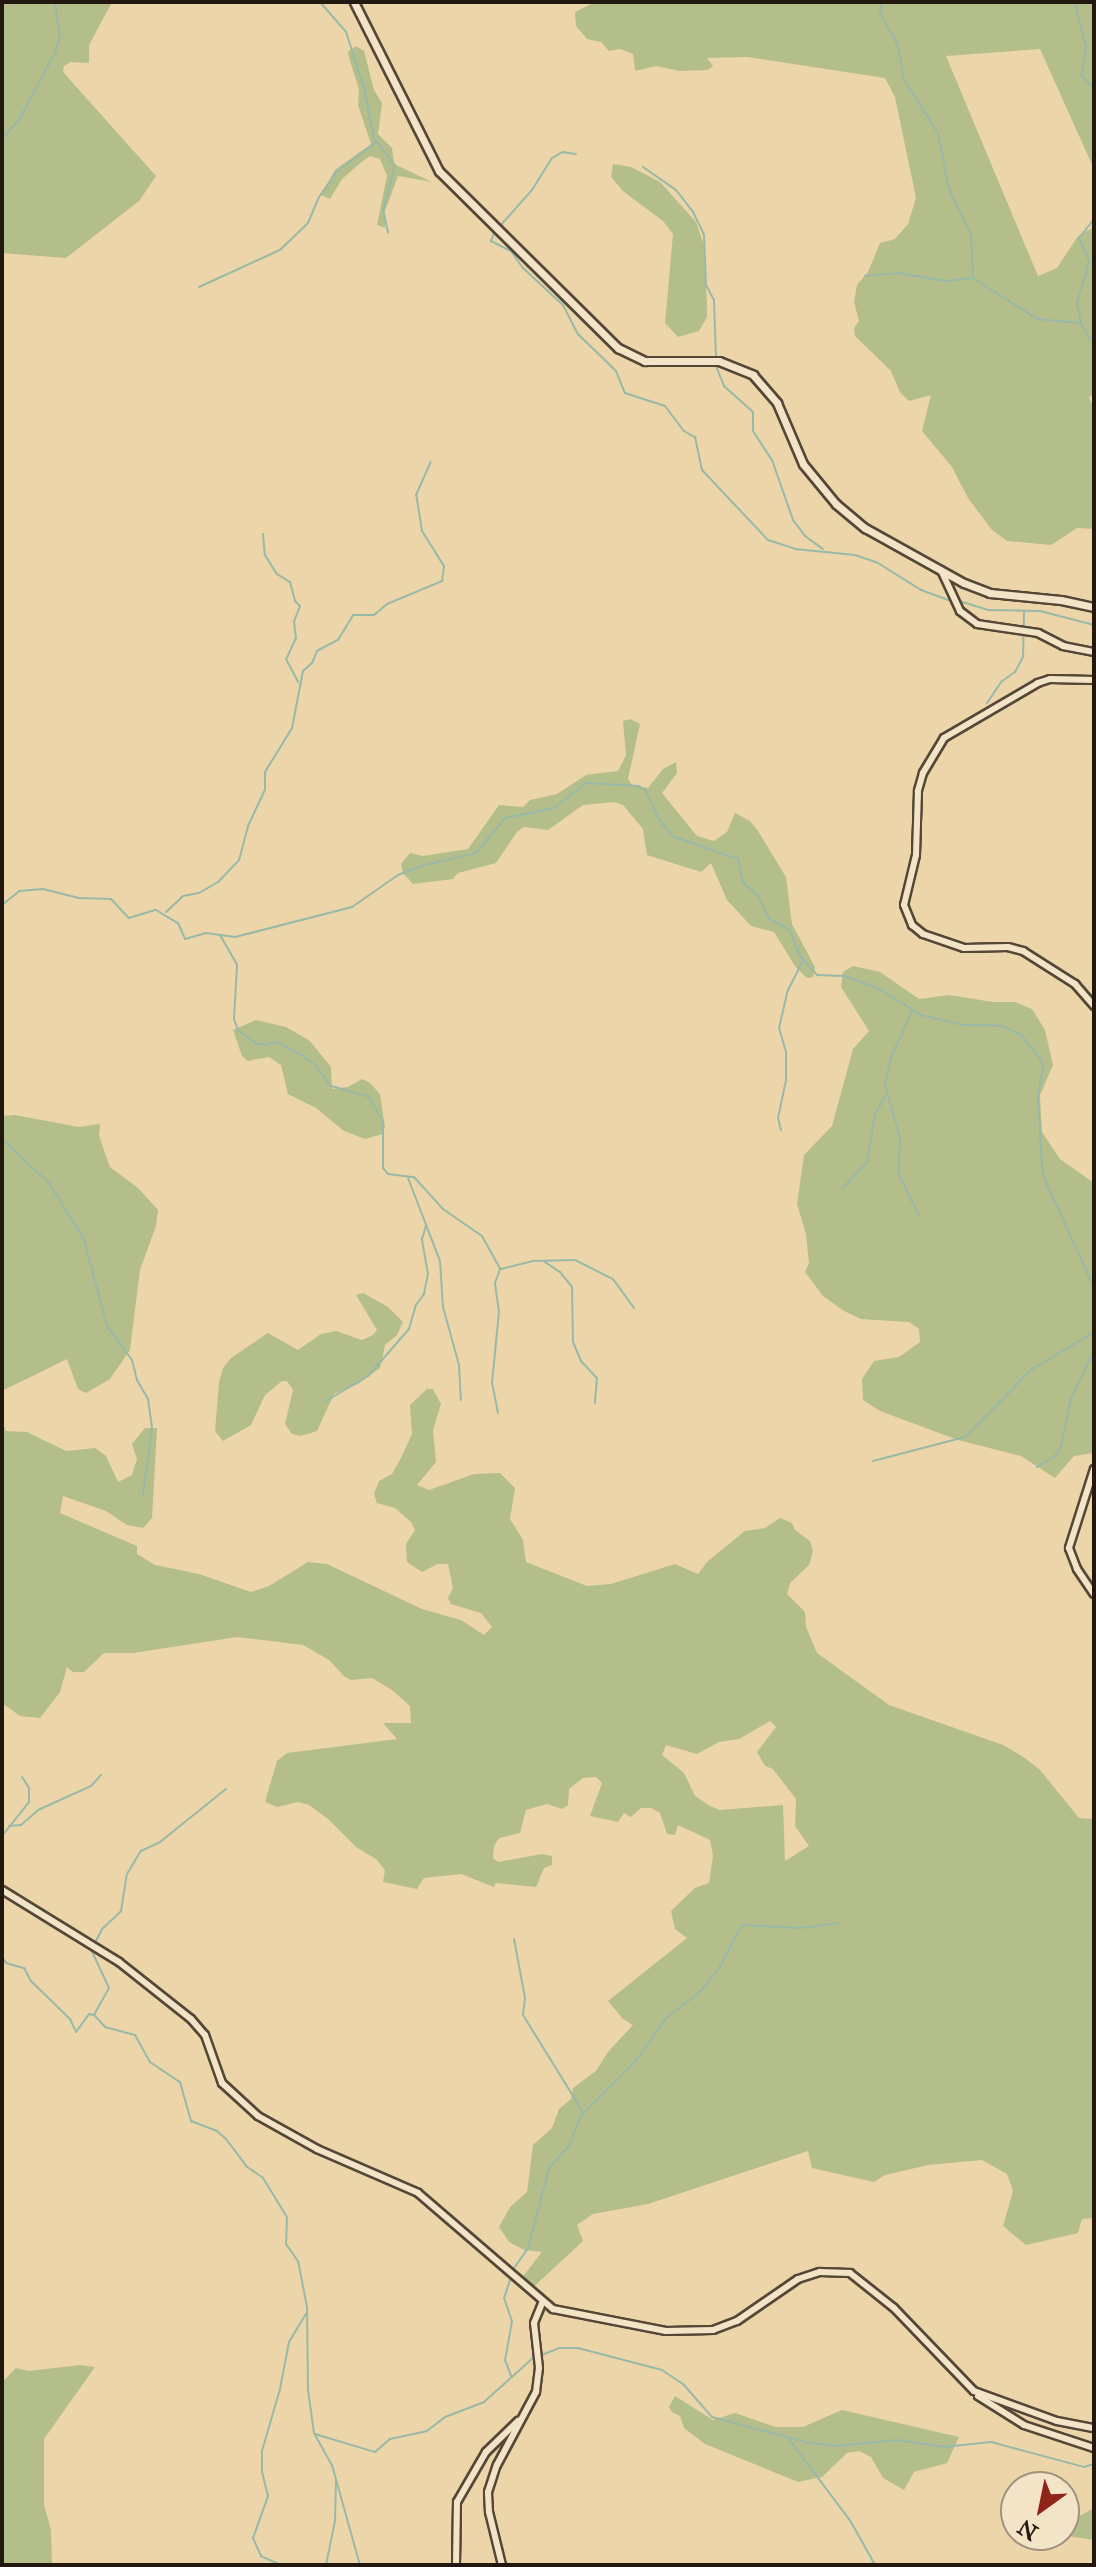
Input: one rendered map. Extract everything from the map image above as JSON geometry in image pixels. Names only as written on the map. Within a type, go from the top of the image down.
[{"type":"street","points":[[354,2],[439,171],[608,339],[630,355],[645,361],[719,361],[753,375],[777,403],[803,464],[836,504],[865,528],[941,570],[990,593],[1061,600],[1094,607]]},
{"type":"street","points":[[941,570],[960,611],[977,624],[1038,633],[1063,646],[1094,652]]},
{"type":"street","points":[[1094,680],[1050,679],[1038,683],[944,738],[923,773],[918,791],[916,855],[904,905],[912,925],[923,934],[964,948],[1008,947],[1023,951],[1075,984],[1094,1006]]},
{"type":"street","points":[[1094,1469],[1069,1548],[1077,1569],[1094,1594]]},
{"type":"street","points":[[2,1890],[119,1962],[191,2019],[205,2035],[222,2083],[258,2116],[317,2149],[418,2193],[542,2303],[564,2312],[688,2333],[713,2330],[737,2321],[798,2279],[820,2272],[850,2273],[894,2308],[974,2391],[1024,2425],[1053,2438],[1094,2448]]},
{"type":"street","points":[[502,2565],[489,2512],[488,2492],[497,2465],[539,2379],[534,2323],[542,2303]]},
{"type":"street","points":[[974,2391],[1057,2421],[1094,2428]]},
{"type":"street","points":[[456,2565],[457,2502],[486,2452],[521,2419]]},
{"type":"green space","points":[[2,2],[112,2],[89,45],[89,63],[71,62],[64,66],[63,72],[156,176],[139,201],[66,258],[2,253]]},
{"type":"green space","points":[[595,2],[1094,2],[1094,169],[1040,49],[946,56],[1038,276],[1057,268],[1078,236],[1094,227],[1094,394],[1089,397],[1094,409],[1094,529],[1077,528],[1051,545],[1007,541],[992,530],[968,498],[952,467],[922,431],[931,395],[909,401],[900,392],[891,371],[855,336],[854,328],[859,321],[854,302],[857,285],[868,272],[880,243],[895,239],[908,224],[916,198],[895,97],[885,78],[748,57],[707,58],[713,66],[708,70],[680,71],[656,66],[635,71],[633,54],[620,49],[609,51],[601,42],[587,39],[576,26],[575,12]]},
{"type":"green space","points":[[356,46],[364,51],[374,90],[382,103],[378,134],[392,148],[394,164],[432,182],[398,176],[385,211],[385,228],[377,225],[387,176],[380,159],[370,156],[364,160],[342,179],[330,199],[321,195],[335,170],[371,144],[358,105],[359,89],[348,52]]},
{"type":"green space","points":[[613,164],[631,167],[660,182],[696,222],[704,245],[707,304],[707,317],[699,331],[678,337],[665,323],[673,234],[663,221],[624,192],[611,177]]},
{"type":"green space","points":[[630,719],[640,724],[628,779],[633,786],[648,788],[663,769],[676,762],[677,773],[662,793],[697,836],[714,841],[727,832],[735,813],[750,821],[758,831],[786,877],[792,924],[815,967],[813,977],[807,978],[795,966],[774,932],[751,926],[727,900],[711,863],[701,872],[647,855],[643,829],[623,805],[614,802],[583,805],[548,830],[524,827],[517,832],[496,863],[458,873],[453,879],[413,884],[403,873],[401,864],[410,853],[423,856],[468,849],[499,805],[523,807],[530,800],[557,794],[586,775],[618,771],[626,755],[623,721]]},
{"type":"green space","points":[[853,966],[880,972],[919,999],[949,995],[1015,1002],[1032,1009],[1045,1030],[1053,1065],[1040,1095],[1042,1132],[1060,1159],[1094,1183],[1094,1453],[1074,1456],[1055,1478],[1021,1456],[958,1440],[880,1411],[863,1400],[862,1379],[874,1361],[899,1357],[920,1342],[919,1329],[909,1322],[861,1319],[844,1311],[823,1296],[805,1272],[809,1263],[806,1234],[797,1204],[804,1155],[832,1126],[853,1049],[869,1031],[841,987],[843,972]]},
{"type":"green space","points":[[256,1020],[286,1027],[310,1041],[331,1067],[332,1089],[348,1087],[362,1079],[370,1083],[380,1094],[385,1127],[382,1134],[365,1139],[344,1131],[316,1108],[288,1094],[281,1065],[269,1057],[248,1061],[242,1056],[233,1030]]},
{"type":"green space","points":[[15,1115],[79,1127],[100,1124],[99,1136],[110,1167],[138,1188],[158,1210],[156,1226],[140,1270],[130,1350],[110,1379],[86,1393],[78,1389],[67,1359],[4,1390],[2,1406],[2,1116]]},
{"type":"green space","points":[[363,1293],[388,1307],[403,1322],[397,1335],[385,1345],[380,1368],[358,1384],[334,1394],[317,1431],[301,1436],[292,1434],[285,1424],[293,1390],[287,1381],[282,1381],[265,1395],[251,1425],[223,1441],[215,1431],[219,1382],[223,1368],[231,1358],[268,1333],[298,1350],[321,1334],[336,1331],[362,1340],[373,1335],[377,1330],[356,1295]]},
{"type":"green space","points":[[427,1389],[433,1389],[441,1404],[433,1430],[436,1462],[417,1485],[429,1490],[474,1474],[500,1473],[515,1488],[510,1519],[523,1540],[526,1562],[587,1586],[611,1584],[675,1564],[698,1574],[708,1561],[745,1531],[765,1528],[780,1518],[792,1523],[795,1530],[810,1541],[813,1551],[809,1565],[790,1583],[787,1594],[805,1612],[806,1627],[817,1653],[889,1705],[1003,1745],[1025,1758],[1040,1770],[1079,1818],[1094,1819],[1094,2218],[1082,2219],[1078,2233],[1026,2245],[1003,2226],[1013,2191],[1007,2174],[982,2160],[928,2165],[885,2175],[874,2182],[812,2168],[808,2151],[648,2204],[593,2214],[577,2225],[583,2241],[528,2292],[518,2283],[542,2252],[524,2250],[509,2242],[499,2227],[510,2207],[527,2192],[533,2145],[552,2128],[559,2109],[571,2099],[573,2088],[596,2071],[608,2052],[633,2025],[623,2019],[608,2001],[687,1938],[675,1929],[671,1911],[695,1888],[709,1883],[713,1856],[710,1840],[678,1825],[675,1835],[667,1834],[660,1813],[651,1808],[641,1808],[631,1817],[624,1813],[618,1822],[590,1816],[602,1783],[596,1777],[583,1778],[569,1789],[568,1805],[562,1809],[547,1804],[526,1810],[520,1833],[499,1838],[494,1846],[493,1858],[498,1862],[542,1854],[552,1856],[552,1865],[544,1868],[536,1887],[496,1883],[494,1887],[461,1874],[424,1878],[417,1889],[383,1882],[385,1870],[376,1859],[356,1847],[309,1805],[298,1802],[277,1807],[265,1802],[277,1761],[287,1753],[397,1739],[383,1723],[411,1723],[410,1706],[392,1690],[372,1678],[351,1680],[329,1660],[303,1645],[237,1637],[133,1653],[104,1653],[84,1672],[73,1672],[67,1667],[60,1692],[40,1718],[20,1716],[2,1703],[2,1422],[6,1431],[27,1432],[66,1451],[95,1448],[106,1456],[118,1482],[132,1475],[137,1459],[132,1444],[145,1428],[157,1428],[152,1518],[143,1528],[127,1525],[106,1511],[63,1496],[60,1513],[137,1546],[137,1554],[155,1565],[199,1574],[251,1592],[269,1586],[308,1562],[327,1564],[422,1609],[461,1620],[484,1635],[492,1627],[481,1613],[451,1604],[448,1598],[453,1588],[448,1564],[438,1564],[422,1572],[407,1562],[406,1544],[415,1530],[411,1522],[395,1508],[377,1503],[374,1494],[379,1481],[392,1474],[412,1434],[410,1405]],"holes":[[[770,1721],[776,1727],[757,1752],[765,1766],[773,1769],[796,1799],[795,1826],[809,1846],[785,1861],[783,1805],[720,1810],[710,1806],[695,1796],[684,1773],[662,1755],[666,1745],[697,1754],[719,1742],[739,1739]]]},
{"type":"green space","points":[[80,2365],[95,2367],[44,2439],[44,2505],[51,2530],[52,2565],[2,2565],[2,2382],[16,2368],[29,2371]]},
{"type":"green space","points":[[675,2396],[713,2420],[735,2413],[776,2427],[803,2427],[842,2410],[959,2437],[947,2463],[914,2472],[904,2490],[883,2478],[871,2457],[859,2451],[847,2453],[822,2477],[798,2482],[705,2444],[684,2428],[680,2416],[672,2412],[669,2407]]},
{"type":"green space","points":[[1094,2508],[1094,2540],[1080,2538],[1080,2516]]},
{"type":"waterway","points":[[2,139],[20,118],[55,53],[60,37],[55,2]]},
{"type":"waterway","points":[[320,2],[346,32],[364,88],[374,138],[395,166],[383,210],[388,232]]},
{"type":"waterway","points":[[882,2],[880,12],[898,46],[904,80],[938,133],[949,189],[971,234],[973,278]]},
{"type":"waterway","points":[[1074,2],[1086,46],[1082,76],[1094,89]]},
{"type":"waterway","points":[[199,287],[280,250],[308,223],[319,197],[337,171],[375,143]]},
{"type":"waterway","points":[[500,226],[532,190],[552,158],[563,152],[576,154]]},
{"type":"waterway","points":[[643,167],[676,190],[693,212],[704,235],[706,285],[714,300],[716,357]]},
{"type":"waterway","points":[[1094,219],[1079,238],[1089,262],[1077,303],[1081,324],[1094,345]]},
{"type":"waterway","points":[[494,233],[491,241],[511,251],[523,268],[563,305],[578,334],[616,371],[625,393],[665,406],[684,431],[695,437],[702,470],[768,540],[795,549],[855,555],[878,563],[921,590],[951,601]]},
{"type":"waterway","points":[[865,276],[898,273],[945,281],[973,278],[1037,319],[1081,323]]},
{"type":"waterway","points":[[716,366],[724,386],[753,412],[753,431],[772,460],[793,520],[805,536],[823,549]]},
{"type":"waterway","points":[[166,912],[183,896],[199,893],[218,882],[239,860],[248,826],[265,790],[265,772],[292,728],[303,671],[312,663],[317,651],[338,640],[353,615],[374,615],[387,604],[442,581],[444,566],[422,531],[416,495],[431,462]]},
{"type":"waterway","points":[[263,534],[265,555],[277,574],[290,582],[295,601],[300,606],[294,622],[296,638],[286,659],[298,682]]},
{"type":"waterway","points":[[959,601],[988,610],[1040,611],[1094,625]]},
{"type":"waterway","points":[[987,703],[1001,682],[1015,672],[1023,657],[1024,612]]},
{"type":"waterway","points":[[2,905],[19,891],[43,889],[80,898],[111,899],[129,918],[156,910],[178,923],[185,939],[206,933],[235,937],[352,907],[398,875],[421,866],[476,853],[505,818],[554,808],[586,783],[639,786],[645,790],[659,820],[674,837],[738,859],[743,882],[758,896],[769,919],[789,929],[800,956],[817,975],[845,976],[881,990],[921,1015],[963,1025],[1002,1026],[1021,1035],[1043,1067],[1038,1095],[1042,1167],[1046,1182],[1094,1288]]},
{"type":"waterway","points":[[220,935],[237,965],[234,1019],[238,1030],[255,1043],[266,1045],[277,1042],[303,1056],[315,1065],[331,1086],[369,1097],[383,1122],[383,1168],[388,1174],[414,1177],[443,1209],[482,1236],[500,1268]]},
{"type":"waterway","points":[[781,1130],[778,1118],[786,1079],[786,1052],[779,1028],[788,990],[802,962]]},
{"type":"waterway","points":[[912,1012],[891,1057],[885,1085],[900,1138],[899,1175],[919,1216]]},
{"type":"waterway","points":[[842,1189],[867,1162],[875,1115],[885,1096]]},
{"type":"waterway","points":[[2,1139],[50,1184],[84,1240],[107,1326],[132,1360],[137,1380],[148,1399],[152,1427],[143,1495]]},
{"type":"waterway","points":[[408,1178],[440,1261],[443,1307],[459,1365],[461,1400]]},
{"type":"waterway","points":[[326,1401],[368,1376],[409,1329],[416,1305],[424,1294],[428,1274],[422,1239],[426,1226]]},
{"type":"waterway","points":[[501,1269],[534,1261],[575,1260],[613,1279],[634,1308]]},
{"type":"waterway","points":[[545,1262],[560,1272],[572,1287],[573,1342],[581,1361],[597,1378],[595,1403]]},
{"type":"waterway","points":[[498,1413],[492,1383],[499,1312],[495,1283],[500,1269]]},
{"type":"waterway","points":[[873,1461],[965,1437],[1031,1370],[1094,1332]]},
{"type":"waterway","points":[[1037,1467],[1055,1456],[1061,1446],[1071,1399],[1094,1350]]},
{"type":"waterway","points":[[9,1826],[21,1825],[38,1810],[91,1786],[101,1775]]},
{"type":"waterway","points":[[2,1836],[29,1802],[29,1788],[22,1777]]},
{"type":"waterway","points":[[95,1943],[102,1929],[121,1911],[127,1874],[141,1851],[160,1842],[226,1789]]},
{"type":"waterway","points":[[512,2271],[528,2248],[549,2168],[569,2146],[580,2117],[636,2061],[667,2017],[700,1992],[720,1966],[742,1925],[800,1928],[840,1923]]},
{"type":"waterway","points":[[514,1939],[525,1998],[523,2015],[583,2112]]},
{"type":"waterway","points":[[2,1957],[6,1963],[24,1968],[31,1981],[70,2019],[76,2032],[89,2014],[94,2015],[109,1988],[92,1952]]},
{"type":"waterway","points":[[94,2015],[105,2027],[135,2035],[150,2062],[180,2082],[191,2121],[217,2131],[226,2139],[246,2166],[263,2178],[287,2217],[286,2244],[298,2261],[307,2307],[308,2390],[314,2433],[332,2465],[360,2565]]},
{"type":"waterway","points":[[510,2280],[504,2298],[512,2321],[505,2360],[511,2376]]},
{"type":"waterway","points":[[281,2565],[261,2556],[253,2538],[268,2496],[262,2472],[262,2451],[280,2389],[289,2342],[306,2314]]},
{"type":"waterway","points":[[315,2434],[375,2452],[390,2439],[427,2431],[445,2417],[484,2402],[532,2359],[559,2348],[578,2348],[662,2370],[684,2385],[712,2417],[809,2443],[836,2446],[897,2440],[944,2447],[991,2442],[1084,2467],[1094,2464]]},
{"type":"waterway","points":[[788,2438],[851,2522],[875,2565]]},
{"type":"waterway","points":[[326,2565],[335,2521],[336,2481]]}]
